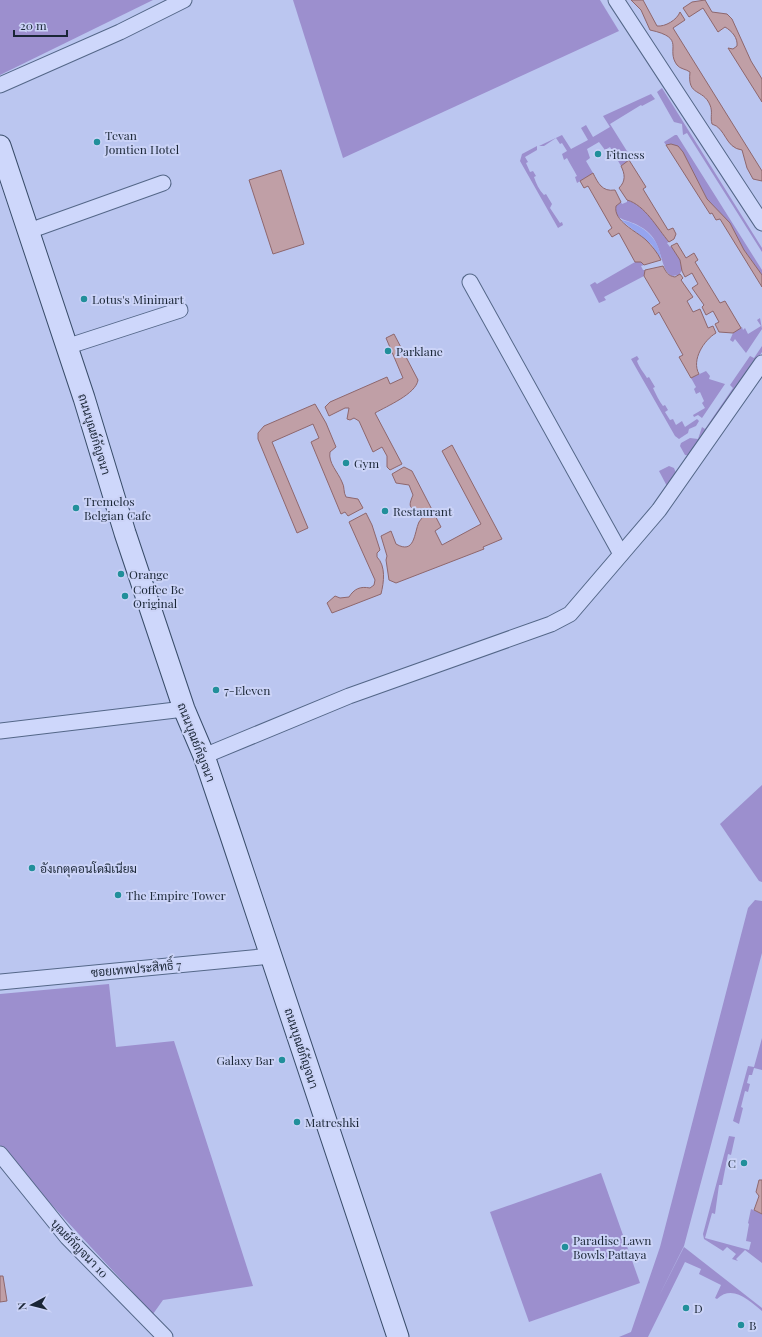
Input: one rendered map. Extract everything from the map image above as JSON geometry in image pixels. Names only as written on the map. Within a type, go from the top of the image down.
[{"type":"street","points":[[0,85],[120,32],[184,0]]},
{"type":"street","points":[[616,0],[762,223]]},
{"type":"street","name":"ถนนบุณย์กัญจนา","points":[[0,146],[84,398],[125,533],[184,709],[204,756],[398,1337]]},
{"type":"street","points":[[29,230],[163,183]]},
{"type":"street","points":[[470,282],[621,554]]},
{"type":"street","points":[[66,346],[180,310]]},
{"type":"street","points":[[204,756],[392,680],[551,624],[570,614],[659,510],[762,364]]},
{"type":"street","points":[[0,731],[184,709]]},
{"type":"street","name":"ซอยเทพประสิทธิ์ 7","points":[[0,982],[271,956]]},
{"type":"street","name":"บุณย์กัญจนา 10","points":[[0,1154],[68,1237],[165,1337]]},
{"type":"shaded area","points":[[0,0],[153,0],[0,75]]},
{"type":"shaded area","points":[[293,0],[600,0],[619,31],[343,158]]},
{"type":"shaded area","points":[[631,0],[643,0],[657,26],[670,22],[676,18],[680,12],[685,20],[673,28],[762,171],[762,181],[753,179],[747,168],[742,150],[732,146],[720,129],[712,124],[710,105],[704,96],[693,89],[690,80],[690,72],[677,65],[674,59],[672,40],[661,33],[650,30],[641,10]]},
{"type":"shaded area","points":[[705,0],[712,12],[727,14],[732,19],[751,61],[762,79],[762,102],[728,48],[733,49],[737,46],[737,40],[732,33],[725,27],[718,32],[703,8],[689,17],[683,8],[692,2]]},
{"type":"shaded area","points":[[662,88],[762,248],[762,252],[687,133],[683,135],[682,124],[674,122],[657,92]]},
{"type":"shaded area","points":[[651,94],[655,99],[642,106],[641,105],[610,124],[630,156],[630,160],[621,166],[610,147],[605,150],[599,142],[587,149],[590,158],[586,161],[593,173],[577,183],[575,177],[577,176],[567,158],[564,160],[562,154],[567,151],[562,143],[560,144],[556,138],[544,146],[539,146],[562,135],[571,149],[588,140],[581,128],[586,125],[593,137],[610,127],[603,116]]},
{"type":"shaded area","points":[[677,135],[762,270],[762,275],[744,250],[730,223],[707,199],[688,162],[671,144],[666,145],[664,142]]},
{"type":"shaded area","points":[[671,144],[678,146],[683,152],[707,199],[730,223],[744,250],[762,275],[762,287],[720,219],[716,220],[712,213],[710,214],[666,145]]},
{"type":"shaded area","points":[[537,146],[537,150],[525,157],[528,162],[526,163],[530,172],[533,171],[536,176],[534,177],[539,189],[544,195],[546,194],[552,204],[550,208],[560,223],[562,222],[563,225],[558,228],[520,161],[522,154]]},
{"type":"shaded area","points":[[629,160],[646,187],[643,189],[668,230],[673,228],[676,234],[674,239],[669,242],[645,212],[627,200],[619,188],[623,183],[624,177],[621,166]]},
{"type":"shaded area","points":[[281,170],[304,244],[273,254],[249,180]]},
{"type":"shaded area","points":[[593,173],[601,186],[607,190],[615,190],[621,202],[616,206],[618,216],[626,225],[646,240],[661,260],[644,265],[641,262],[635,262],[619,233],[612,237],[608,231],[612,228],[588,186],[584,188],[580,181]]},
{"type":"shaded area","points":[[627,200],[640,207],[645,212],[669,242],[667,243],[670,247],[671,246],[680,260],[682,270],[679,275],[672,276],[665,269],[657,244],[654,238],[646,230],[620,218],[616,214],[616,206],[621,202],[622,204],[627,202]]},
{"type":"shaded area","points":[[677,243],[686,258],[694,253],[698,260],[695,262],[720,303],[725,301],[741,328],[733,333],[719,332],[715,324],[719,322],[713,311],[706,315],[702,307],[704,305],[692,288],[698,284],[692,273],[685,277],[680,260],[671,246]]},
{"type":"shaded area","points":[[635,262],[641,262],[644,265],[641,266],[643,270],[645,270],[644,276],[604,297],[606,300],[599,303],[590,285],[595,282],[597,284]]},
{"type":"shaded area","points":[[663,266],[666,272],[671,276],[675,277],[680,274],[683,278],[681,280],[693,297],[687,301],[693,312],[700,309],[708,328],[713,326],[716,333],[703,345],[697,363],[699,374],[691,378],[679,357],[683,355],[659,312],[655,315],[652,308],[660,303],[644,276],[645,270]]},
{"type":"shaded area","points":[[760,318],[762,329],[746,353],[735,339],[733,342],[730,340],[733,333],[742,327],[743,330],[745,328],[748,334],[761,326],[757,320]]},
{"type":"shaded area","points":[[394,334],[418,380],[416,385],[407,395],[375,413],[402,464],[390,470],[387,467],[387,456],[382,447],[373,452],[359,421],[354,418],[350,420],[347,419],[349,408],[345,408],[329,416],[325,407],[330,402],[387,377],[390,384],[403,378],[386,338]]},
{"type":"shaded area","points":[[762,346],[762,352],[692,456],[685,455],[680,446],[681,443],[690,438],[698,439],[702,427],[705,429],[733,388],[730,385],[750,356],[754,358]]},
{"type":"shaded area","points":[[637,356],[639,359],[637,361],[640,368],[647,378],[649,377],[655,387],[653,388],[659,400],[668,410],[665,412],[670,420],[673,419],[676,425],[682,421],[685,427],[697,419],[699,421],[696,426],[689,429],[688,433],[679,439],[675,436],[631,359]]},
{"type":"shaded area","points":[[706,371],[710,376],[709,379],[725,384],[702,418],[698,415],[694,417],[693,415],[705,408],[702,403],[704,401],[700,392],[696,394],[694,389],[696,387],[691,378]]},
{"type":"shaded area","points":[[315,404],[326,423],[336,447],[330,452],[330,460],[343,484],[345,495],[346,497],[358,499],[363,508],[348,516],[345,512],[341,514],[311,442],[319,438],[313,424],[272,442],[308,528],[297,533],[258,439],[258,433],[264,426]]},
{"type":"shaded area","points":[[452,445],[502,539],[483,547],[484,549],[396,583],[389,580],[386,560],[387,556],[381,536],[391,531],[396,544],[402,547],[407,547],[413,541],[423,513],[410,506],[413,495],[409,485],[396,483],[392,474],[404,467],[412,471],[441,527],[435,531],[442,545],[481,524],[442,451]]},
{"type":"shaded area","points":[[669,466],[674,468],[676,473],[669,490],[659,471]]},
{"type":"shaded area","points":[[366,513],[372,525],[380,550],[377,553],[377,557],[383,569],[381,594],[332,613],[327,603],[335,596],[340,598],[349,597],[358,589],[363,587],[370,588],[374,585],[375,580],[349,522]]},
{"type":"shaded area","points":[[762,785],[762,882],[759,881],[720,824]]},
{"type":"shaded area","points":[[755,900],[762,901],[762,953],[684,1246],[658,1298],[684,1247],[762,1308],[762,1311],[746,1299],[735,1294],[729,1293],[717,1299],[715,1298],[721,1285],[699,1274],[701,1269],[685,1262],[648,1337],[619,1337],[631,1332],[660,1247],[748,908]]},
{"type":"shaded area","points":[[109,984],[116,1047],[174,1041],[253,1286],[163,1300],[153,1314],[12,1162],[0,1145],[0,994]]},
{"type":"shaded area","points":[[762,1038],[762,1070],[754,1068],[752,1075],[749,1075],[747,1083],[750,1084],[748,1092],[745,1091],[739,1124],[733,1121],[748,1066],[754,1067]]},
{"type":"shaded area","points":[[729,1136],[735,1137],[731,1155],[728,1154],[722,1185],[719,1185],[715,1214],[712,1213],[705,1238],[749,1250],[751,1242],[746,1241],[751,1209],[762,1214],[762,1263],[745,1250],[736,1259],[738,1261],[732,1259],[736,1254],[727,1247],[723,1251],[704,1239],[703,1234]]},
{"type":"shaded area","name":"Paradise Lawn Bowls Pattaya","points":[[601,1173],[640,1283],[529,1322],[490,1212]]},
{"type":"shaded area","points":[[759,1180],[762,1180],[762,1214],[754,1210],[759,1196],[756,1192]]},
{"type":"shaded area","points":[[0,1276],[3,1276],[7,1301],[0,1302]]},
{"type":"sand","points":[[621,220],[636,225],[648,233],[657,245],[661,260],[652,245]]},
{"type":"place","name":"Tevan Jomtien Hotel","points":[[97,142]]},
{"type":"place","name":"Fitness","points":[[598,154]]},
{"type":"place","name":"Lotus's Minimart","points":[[84,299]]},
{"type":"place","name":"Parklane","points":[[388,351]]},
{"type":"place","name":"Gym","points":[[346,463]]},
{"type":"place","name":"Tremelos Belgian Cafe","points":[[76,508]]},
{"type":"place","name":"Restaurant","points":[[385,511]]},
{"type":"place","name":"Orange","points":[[121,574]]},
{"type":"place","name":"Coffee Be Original","points":[[125,596]]},
{"type":"place","name":"7-Eleven","points":[[216,690]]},
{"type":"place","name":"อังเกตุคอนโดมิเนียม","points":[[32,868]]},
{"type":"place","name":"The Empire Tower","points":[[118,895]]},
{"type":"place","name":"Galaxy Bar","points":[[282,1060]]},
{"type":"place","name":"Matreshki","points":[[297,1122]]},
{"type":"place","name":"C","points":[[744,1163]]},
{"type":"place","name":"Paradise Lawn Bowls Pattaya","points":[[565,1247]]},
{"type":"place","name":"D","points":[[686,1308]]},
{"type":"place","name":"B","points":[[741,1325]]}]
